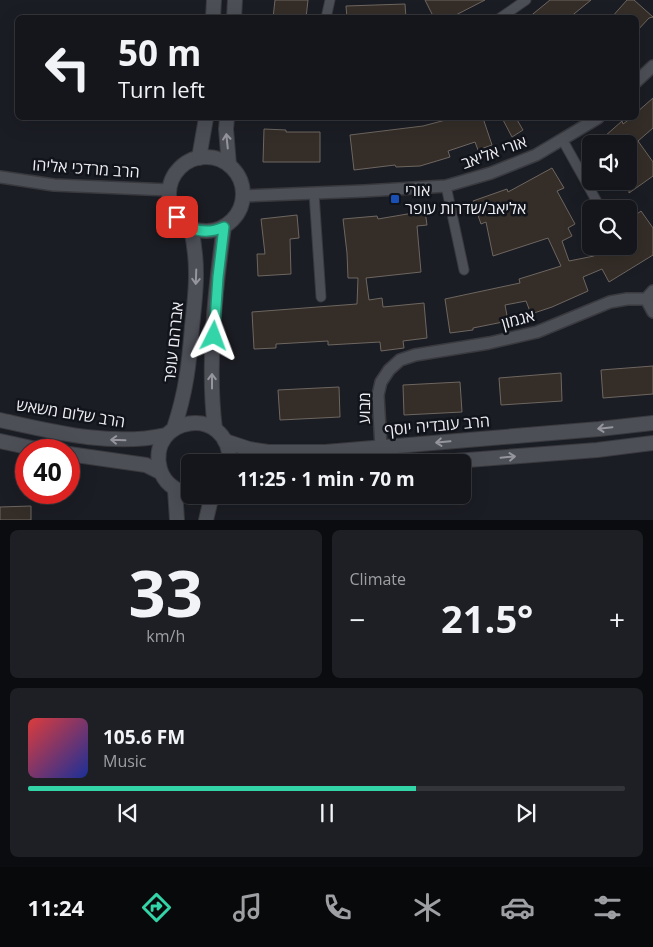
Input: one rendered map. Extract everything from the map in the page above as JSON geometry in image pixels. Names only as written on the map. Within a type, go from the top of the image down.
[{"type":"street","points":[[213,15],[214,0]]},
{"type":"street","points":[[234,15],[236,0]]},
{"type":"street","points":[[327,15],[330,0]]},
{"type":"street","points":[[504,15],[526,0]]},
{"type":"street","points":[[639,79],[653,66]]},
{"type":"street","points":[[199,158],[206,120]]},
{"type":"street","points":[[227,120],[229,165]]},
{"type":"street","name":"אורי אליאב","points":[[243,196],[446,186],[492,173],[536,155],[595,120]]},
{"type":"street","points":[[562,139],[596,200]]},
{"type":"street","points":[[199,158],[215,158],[229,165],[240,179],[243,196],[242,206],[238,214],[224,227],[208,232],[191,229],[177,217],[172,209],[169,190],[176,173],[182,166],[199,158]]},
{"type":"street","name":"הרב מרדכי אליהו","points":[[0,177],[54,184],[169,190]]},
{"type":"street","points":[[446,186],[464,270]]},
{"type":"street","points":[[314,193],[320,297]]},
{"type":"street","points":[[224,227],[216,297],[212,406],[215,429],[225,441],[230,454]]},
{"type":"street","name":"אברהם עופר","points":[[160,472],[158,453],[161,444],[170,432],[183,402],[188,376],[196,285],[196,251],[191,229]]},
{"type":"street","points":[[649,295],[653,312]]},
{"type":"street","name":"אגמון","points":[[389,370],[400,360],[415,355],[489,343],[537,332],[610,302],[649,295]]},
{"type":"street","name":"מבוע","points":[[380,447],[378,395],[381,382],[389,370]]},
{"type":"street","name":"הרב שלום משאש","points":[[0,420],[102,439],[146,440],[192,422],[215,429]]},
{"type":"street","name":"הרב עובדיה יוסף","points":[[225,441],[249,449],[268,452],[325,452],[653,423]]},
{"type":"street","points":[[0,441],[15,444]]},
{"type":"street","points":[[471,460],[597,450],[653,443]]},
{"type":"street","points":[[80,456],[146,466],[160,472],[175,490],[181,492]]},
{"type":"street","points":[[175,490],[177,520]]},
{"type":"street","points":[[206,520],[210,504]]},
{"type":"building","points":[[275,0],[308,0],[306,15],[273,15]]},
{"type":"building","points":[[425,0],[485,0],[456,15],[432,15]]},
{"type":"building","points":[[550,0],[591,0],[573,15],[532,15]]},
{"type":"building","points":[[627,0],[634,0],[653,17],[649,18],[639,29],[639,15],[614,15]]},
{"type":"building","points":[[405,4],[406,15],[347,15],[346,6]]},
{"type":"building","points":[[653,98],[653,128],[638,141],[653,162],[653,176],[637,187],[637,135],[606,135],[622,121],[623,124],[628,120],[639,120],[639,110]]},
{"type":"building","points":[[446,120],[484,120],[492,145],[478,150],[475,142],[448,151],[450,157],[420,166],[396,167],[395,165],[354,170],[350,135],[423,126]]},
{"type":"building","points":[[503,120],[517,120],[523,130],[512,137]]},
{"type":"building","points":[[264,129],[286,130],[286,132],[320,132],[320,162],[263,162]]},
{"type":"building","points":[[552,168],[564,188],[557,191],[575,224],[568,228],[572,236],[562,241],[569,261],[594,255],[637,255],[637,214],[641,211],[653,228],[653,255],[609,282],[602,269],[583,277],[588,291],[552,307],[531,314],[526,301],[505,305],[508,321],[473,328],[473,330],[450,333],[445,299],[520,283],[519,279],[561,266],[548,238],[493,256],[486,222],[481,224],[473,201],[507,189],[508,192]]},
{"type":"building","points":[[425,211],[427,225],[417,226],[421,272],[366,278],[369,300],[382,298],[383,307],[424,303],[427,338],[403,341],[404,348],[381,351],[380,342],[328,345],[328,341],[276,344],[276,348],[254,349],[252,312],[357,304],[358,278],[348,278],[343,219],[377,216],[378,219]]},
{"type":"building","points":[[297,215],[299,238],[290,239],[291,274],[258,276],[257,254],[265,254],[261,219]]},
{"type":"building","points":[[653,366],[653,394],[603,398],[601,370]]},
{"type":"building","points":[[561,373],[562,401],[501,405],[499,378]]},
{"type":"building","points":[[460,382],[462,412],[404,415],[403,385]]},
{"type":"building","points":[[339,387],[340,417],[280,420],[278,390]]},
{"type":"building","points":[[31,506],[31,520],[0,520],[0,507]]},
{"type":"place","name":"אורי אליאב/שדרות עופר","points":[[395,199]]},
{"type":"route","points":[[177,217],[191,229],[200,231],[208,232],[224,227],[216,297],[214,336]]}]
